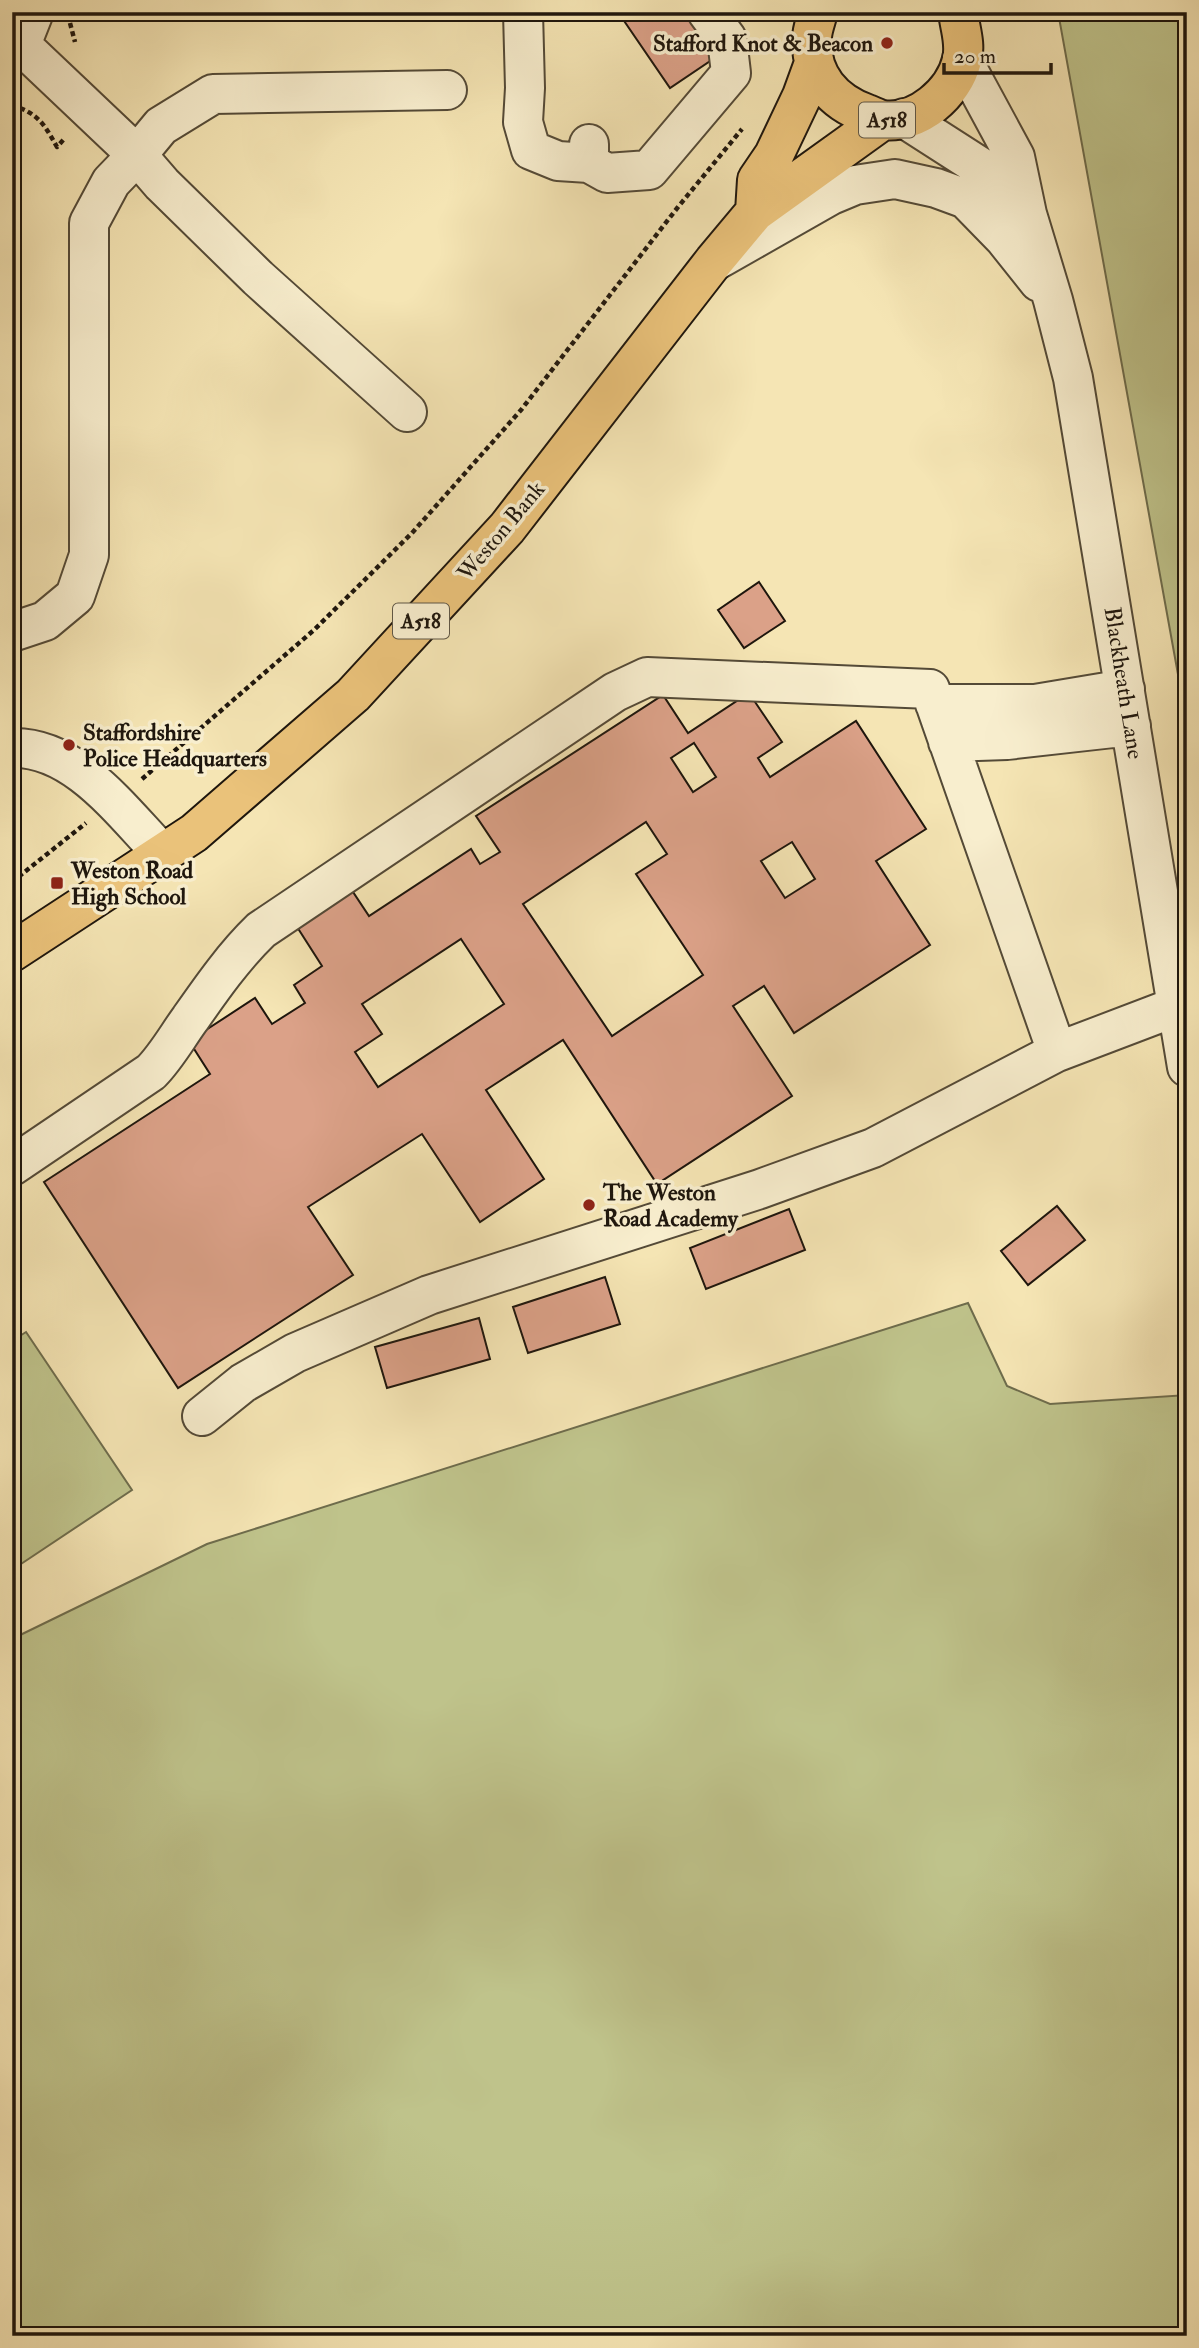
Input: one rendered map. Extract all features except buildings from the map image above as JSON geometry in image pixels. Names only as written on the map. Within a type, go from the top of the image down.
[{"type":"highway","name":"Weston Bank","points":[[12,952],[194,833],[353,695],[508,528],[713,261],[755,212],[893,119],[926,109],[941,97],[954,80],[962,59],[964,37],[958,13]]},
{"type":"highway","name":"A518","points":[[809,31],[825,87],[850,108],[893,119]]},
{"type":"highway","points":[[755,212],[757,180],[774,155],[802,96],[809,31]]},
{"type":"street","points":[[523,12],[523,122],[531,150],[558,161],[589,153],[607,173],[649,170],[731,73],[727,39],[707,12]]},
{"type":"street","points":[[23,37],[162,184],[258,278],[407,412]]},
{"type":"street","points":[[962,59],[1015,157],[1027,214]]},
{"type":"street","points":[[12,632],[45,621],[75,596],[89,555],[89,223],[111,182],[161,126],[213,94],[447,90]]},
{"type":"street","name":"Blackheath Lane","points":[[893,119],[985,170],[1027,214],[1054,300],[1073,378],[1187,1068]]},
{"type":"street","name":"Blackheath Lane","points":[[713,261],[831,195],[855,185],[895,179],[936,188],[966,199],[1004,238],[1054,300]]},
{"type":"street","points":[[12,1166],[160,1063],[198,1007],[261,930],[615,692],[647,677],[930,690],[1057,1052]]},
{"type":"street","points":[[935,704],[1128,708]]},
{"type":"street","points":[[948,741],[1007,740],[1128,708]]},
{"type":"street","points":[[12,748],[50,754],[71,764],[162,853]]},
{"type":"street","points":[[202,1416],[243,1383],[295,1353],[429,1295],[760,1189],[873,1148],[1057,1052],[1178,1006]]},
{"type":"path","points":[[12,105],[27,110],[41,120],[57,147]]},
{"type":"path","points":[[146,776],[314,630],[412,533],[521,410],[746,124]]},
{"type":"path","points":[[12,882],[85,824]]},
{"type":"green space","points":[[1058,12],[1187,12],[1187,724]]},
{"type":"green space","points":[[968,1303],[1007,1386],[1050,1404],[1187,1395],[1187,2336],[12,2336],[12,1639],[207,1544]]},
{"type":"green space","points":[[26,1332],[132,1490],[12,1570],[12,1341]]},
{"type":"place","name":"Stafford Knot & Beacon","points":[[887,43]]},
{"type":"place","name":"Staffordshire Police Headquarters","points":[[69,745]]},
{"type":"place","name":"Weston Road High School","points":[[57,883]]},
{"type":"place","name":"The Weston Road Academy","points":[[589,1205]]}]
